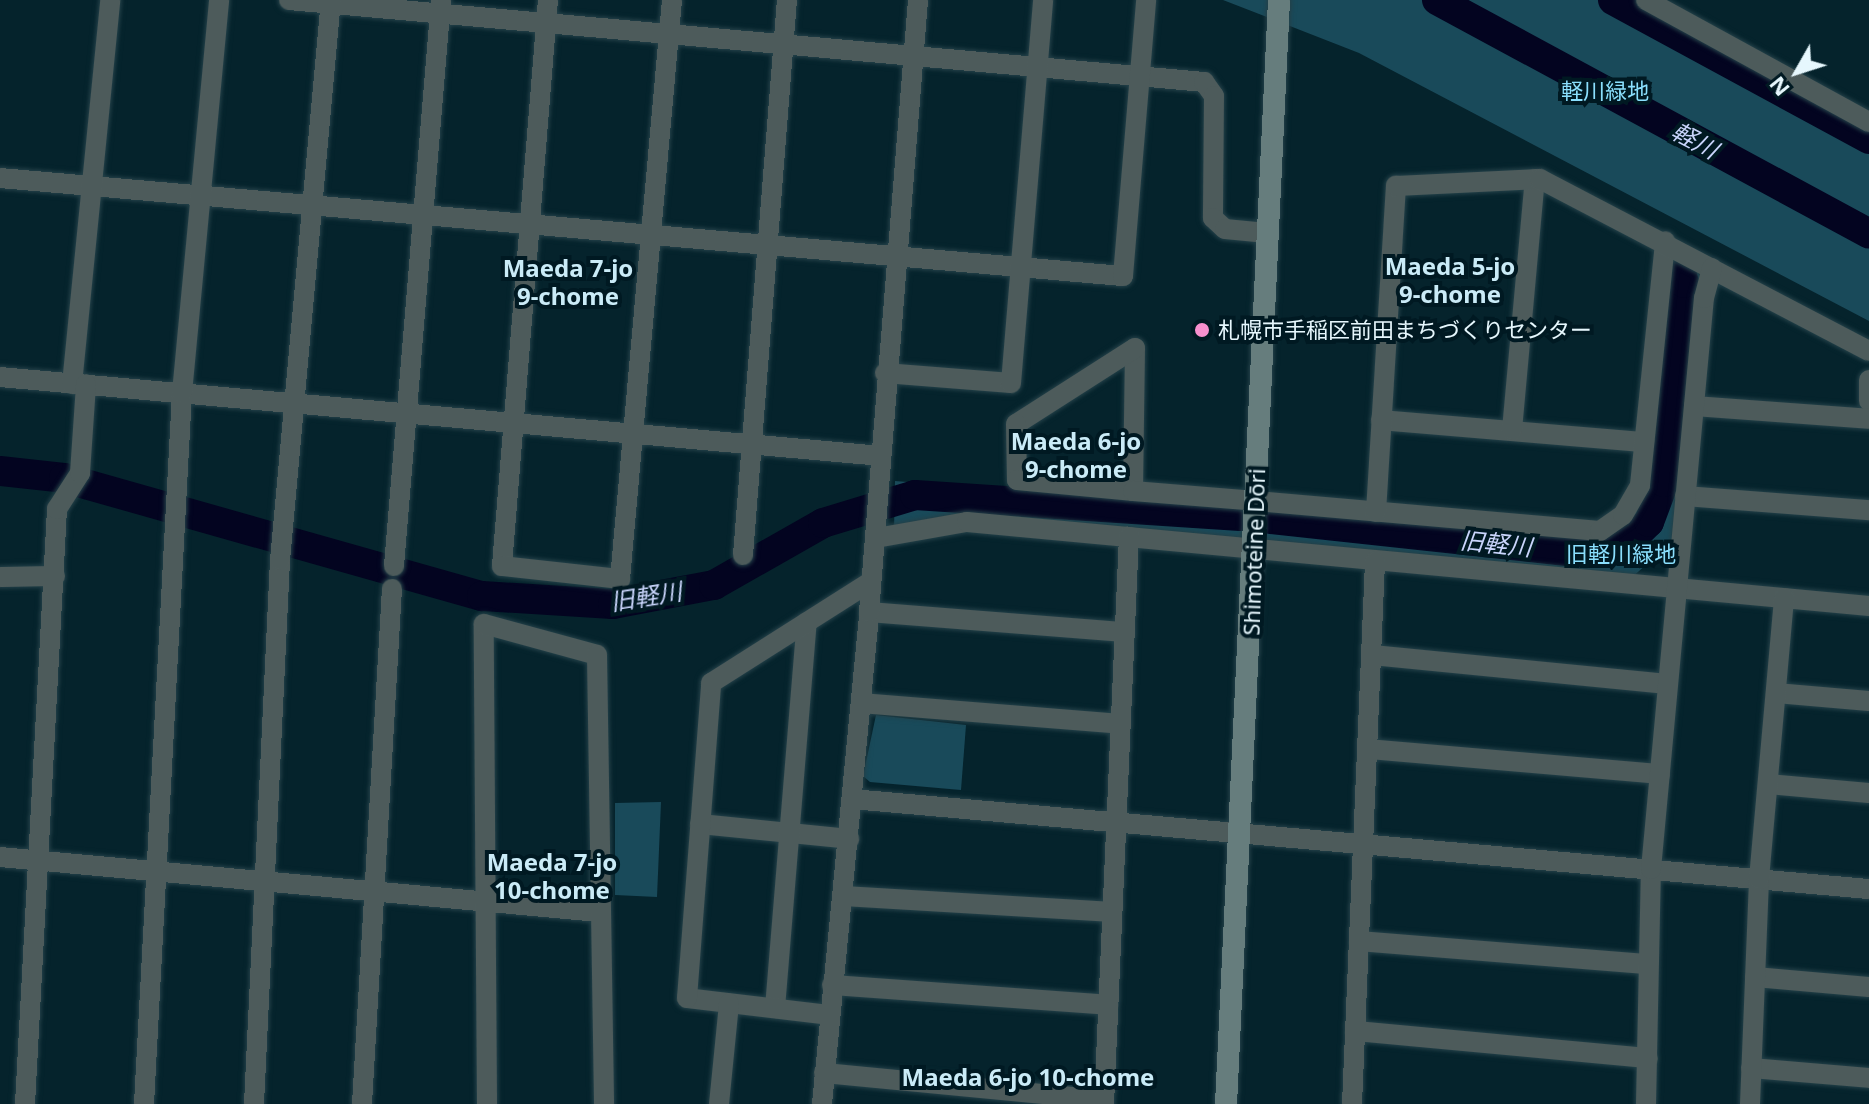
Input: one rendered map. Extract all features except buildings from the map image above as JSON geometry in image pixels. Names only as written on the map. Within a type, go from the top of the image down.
[{"type":"main road","name":"Shimoteine Dōri","points":[[1226,1104],[1243,832],[1279,0]]},
{"type":"street","points":[[25,1104],[57,509],[80,473],[79,384],[110,0]]},
{"type":"street","points":[[144,1104],[182,393],[219,0]]},
{"type":"street","points":[[289,0],[441,7],[545,22],[1204,82],[1214,96],[1213,218],[1225,229],[1267,233]]},
{"type":"street","points":[[548,0],[502,566],[620,579],[672,0]]},
{"type":"street","points":[[743,555],[787,0]]},
{"type":"street","points":[[822,1104],[832,985],[845,896],[880,490],[885,373],[898,255],[918,0]]},
{"type":"street","points":[[885,373],[1011,383],[1018,268],[1043,0]]},
{"type":"street","points":[[0,178],[1123,276],[1146,0]]},
{"type":"street","points":[[1646,0],[1672,7],[1869,122]]},
{"type":"street","points":[[254,1104],[280,560],[297,403],[311,205],[331,2]]},
{"type":"street","points":[[394,566],[404,413],[441,7]]},
{"type":"street","points":[[1512,430],[1535,179]]},
{"type":"street","points":[[1376,512],[1396,186],[1535,179],[1665,241],[1869,351]]},
{"type":"street","points":[[1133,491],[1135,348],[1016,424],[1017,480],[1133,491],[1600,531],[1633,503],[1644,442],[1665,241]]},
{"type":"street","points":[[1646,1104],[1651,869],[1694,406],[1712,268]]},
{"type":"street","points":[[0,377],[881,456]]},
{"type":"street","points":[[1869,380],[1869,401]]},
{"type":"street","points":[[1694,406],[1869,419]]},
{"type":"street","points":[[1381,420],[1644,442]]},
{"type":"street","points":[[1685,496],[1869,510]]},
{"type":"street","points":[[876,532],[967,522],[1869,606]]},
{"type":"street","points":[[824,1073],[1104,1102],[1129,537]]},
{"type":"street","points":[[1352,1104],[1375,561]]},
{"type":"street","points":[[0,577],[55,576]]},
{"type":"street","points":[[829,1015],[687,998],[711,683],[870,582]]},
{"type":"street","points":[[362,1104],[392,589]]},
{"type":"street","points":[[1750,1104],[1759,879],[1784,598]]},
{"type":"street","points":[[869,612],[1124,632]]},
{"type":"street","points":[[775,1008],[807,622]]},
{"type":"street","points":[[487,1104],[484,624],[597,655],[598,912],[604,1104]]},
{"type":"street","points":[[1372,655],[1668,684]]},
{"type":"street","points":[[1776,693],[1869,701]]},
{"type":"street","points":[[861,703],[1120,724]]},
{"type":"street","points":[[1368,749],[1660,774]]},
{"type":"street","points":[[1768,784],[1869,793]]},
{"type":"street","points":[[852,799],[1869,889]]},
{"type":"street","points":[[700,824],[849,839]]},
{"type":"street","points":[[0,857],[375,894],[598,912]]},
{"type":"street","points":[[845,896],[1112,912]]},
{"type":"street","points":[[1359,941],[1648,964]]},
{"type":"street","points":[[1755,977],[1869,987]]},
{"type":"street","points":[[832,985],[1108,1005]]},
{"type":"street","points":[[719,1104],[729,1003]]},
{"type":"street","points":[[1355,1031],[1648,1058]]},
{"type":"street","points":[[1751,1068],[1869,1078]]},
{"type":"green space","name":"軽川緑地","points":[[1223,0],[1613,0],[1869,142],[1869,321],[1359,53]]},
{"type":"green space","name":"旧軽川緑地","points":[[1668,252],[1705,276],[1675,539],[1629,580],[1128,533],[894,530],[895,481],[1602,537],[1633,510]]},
{"type":"green space","points":[[876,715],[966,725],[961,790],[870,782],[863,776]]},
{"type":"green space","points":[[661,802],[657,897],[615,895],[615,803]]},
{"type":"waterway","name":"軽川","points":[[1437,0],[1869,234]]},
{"type":"waterway","points":[[1613,0],[1869,139]]},
{"type":"waterway","name":"旧軽川","points":[[1271,519],[1586,553],[1614,549],[1634,537],[1649,522],[1664,482],[1684,283],[1681,271]]},
{"type":"waterway","name":"旧軽川","points":[[0,471],[64,478],[482,596],[613,604],[714,585],[823,523],[915,495],[1240,516]]},
{"type":"place","name":"札幌市手稲区前田まちづくりセンター","points":[[1202,330]]},
{"type":"district","name":"Maeda 5-jo 9-chome","points":[[1450,280]]},
{"type":"district","name":"Maeda 7-jo 9-chome","points":[[568,282]]},
{"type":"district","name":"Maeda 6-jo 9-chome","points":[[1076,455]]},
{"type":"district","name":"Maeda 7-jo 10-chome","points":[[552,876]]},
{"type":"district","name":"Maeda 6-jo 10-chome","points":[[1028,1077]]}]
